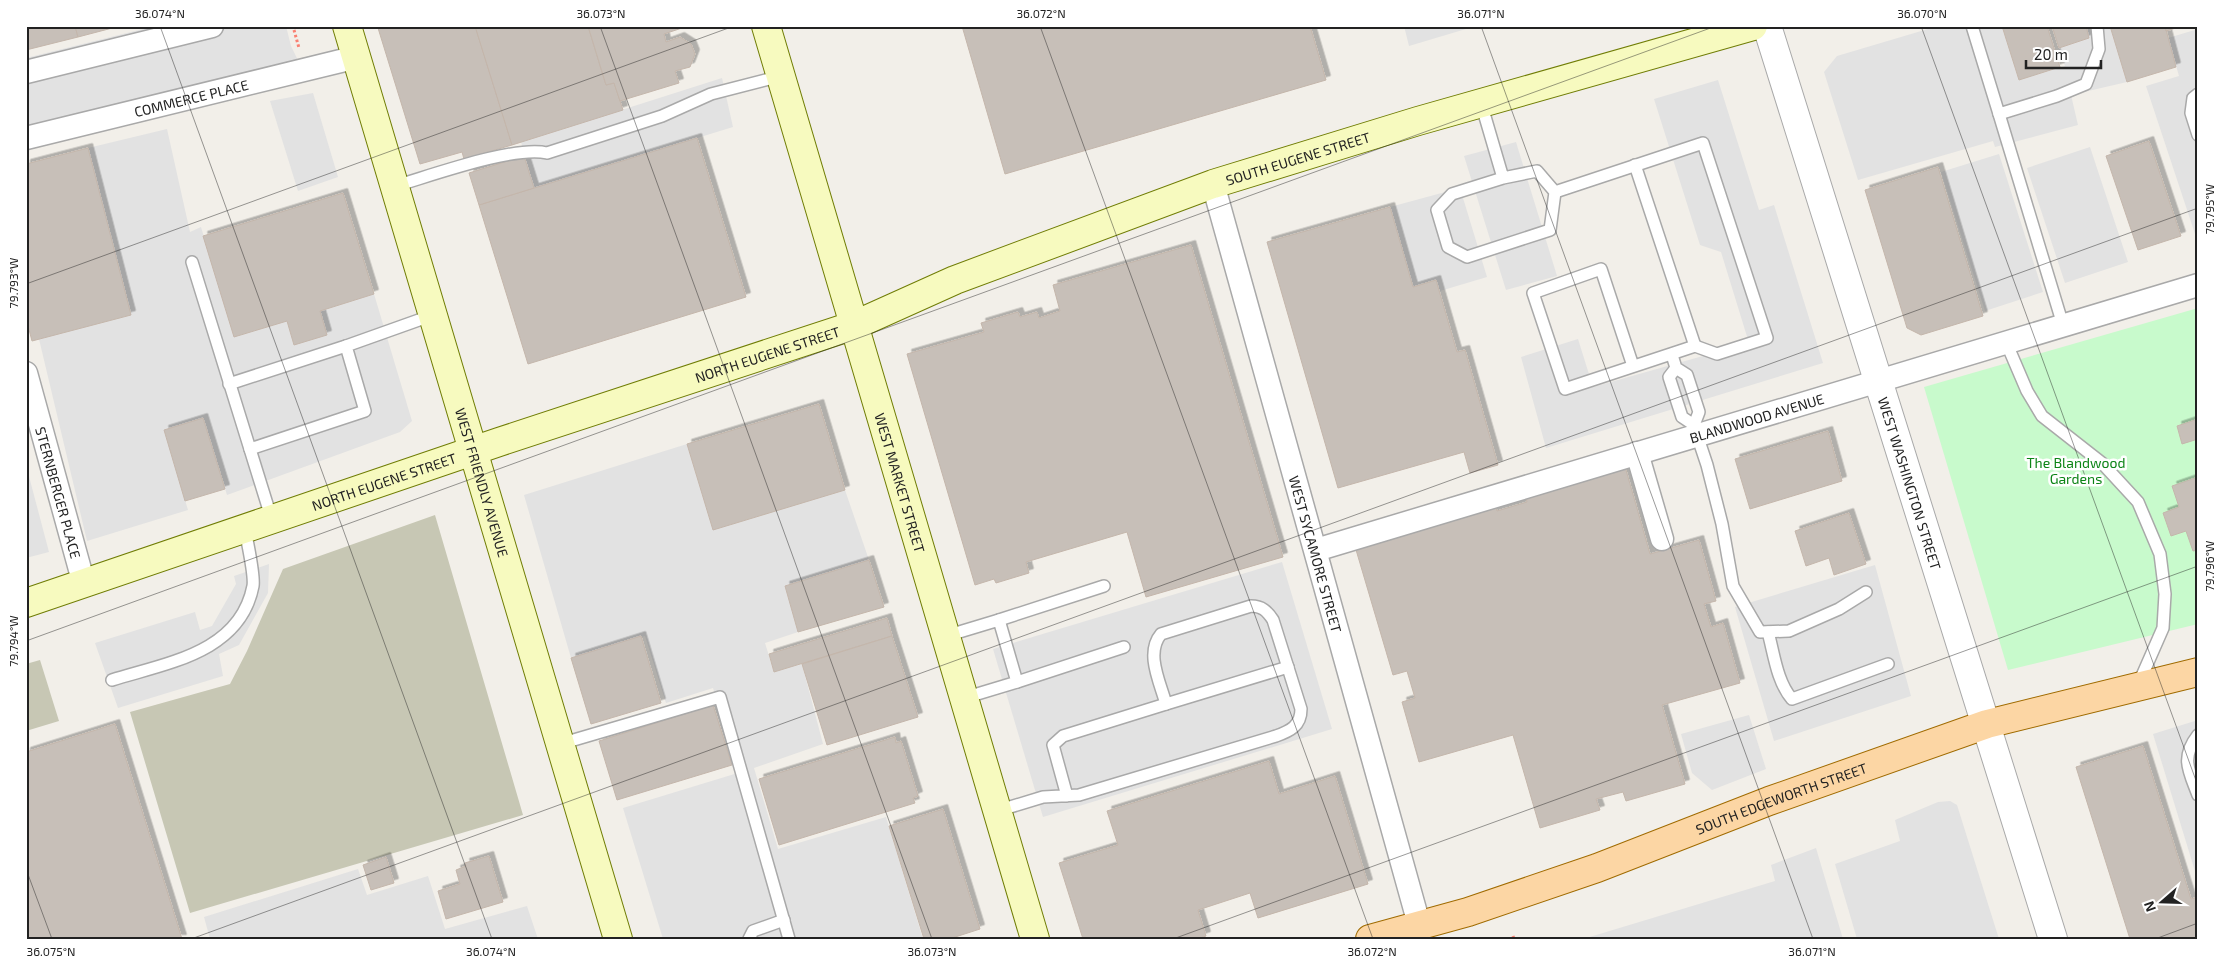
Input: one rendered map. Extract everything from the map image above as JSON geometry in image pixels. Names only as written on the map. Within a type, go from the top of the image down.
[{"type":"main road","name":"WEST FRIENDLY AVENUE","points":[[347,26],[618,939]]},
{"type":"main road","name":"WEST MARKET STREET","points":[[766,26],[1035,939]]},
{"type":"main road","name":"SOUTH EUGENE STREET","points":[[855,325],[955,280],[1213,184],[1481,103],[1753,26]]},
{"type":"main road","name":"NORTH EUGENE STREET","points":[[26,603],[473,451],[855,325]]},
{"type":"main road","name":"SOUTH EDGEWORTH STREET","points":[[1370,939],[1468,912],[1597,868],[1769,801],[1987,724],[2137,687],[2197,676]]},
{"type":"street","points":[[26,72],[212,26]]},
{"type":"street","name":"WEST WASHINGTON STREET","points":[[1767,26],[1877,380],[1987,724],[2052,939]]},
{"type":"street","name":"COMMERCE PLACE","points":[[26,138],[356,57]]},
{"type":"street","name":"WEST SYCAMORE STREET","points":[[1213,184],[1419,924]]},
{"type":"street","name":"BLANDWOOD AVENUE","points":[[1316,550],[1638,453],[1696,430],[1877,380],[2198,285]]},
{"type":"street","name":"STERNBERGER PLACE","points":[[26,373],[84,584]]},
{"type":"street","points":[[1638,453],[1662,539]]},
{"type":"lane","points":[[1972,26],[2063,325]]},
{"type":"lane","points":[[1999,114],[2057,96],[2086,84],[2099,49],[2097,26]]},
{"type":"lane","points":[[395,186],[498,157],[534,150],[547,153],[662,116],[711,94],[781,76]]},
{"type":"lane","points":[[2198,94],[2192,98],[2191,113],[2198,135]]},
{"type":"lane","points":[[1481,103],[1503,178]]},
{"type":"lane","points":[[1555,192],[1702,143],[1767,338],[1717,354],[1695,346],[1565,388],[1533,292],[1601,269],[1633,366]]},
{"type":"lane","points":[[1635,165],[1695,346]]},
{"type":"lane","points":[[1537,171],[1555,192],[1550,230],[1467,257],[1448,247],[1437,210],[1452,194],[1503,178],[1537,171]]},
{"type":"lane","points":[[192,262],[272,520]]},
{"type":"lane","points":[[229,384],[433,315]]},
{"type":"lane","points":[[2006,342],[2027,391],[2042,416],[2102,463],[2138,502],[2160,554],[2165,594],[2163,628],[2137,687]]},
{"type":"lane","points":[[250,449],[365,411],[346,346]]},
{"type":"lane","points":[[1672,355],[1676,368],[1687,375],[1699,412],[1696,430],[1722,524],[1733,586],[1760,632],[1789,631],[1839,609],[1866,592]]},
{"type":"lane","points":[[1676,368],[1669,377],[1682,417],[1696,430]]},
{"type":"lane","points":[[112,680],[184,658],[214,644],[239,622],[253,585],[245,529]]},
{"type":"lane","points":[[946,636],[1104,586]]},
{"type":"lane","points":[[997,811],[1043,797],[1079,794],[1276,736],[1294,728],[1301,716],[1288,667],[1269,614],[1258,606],[1243,608],[1166,631],[1156,641],[1154,662],[1166,704]]},
{"type":"lane","points":[[999,620],[1016,682]]},
{"type":"lane","points":[[1768,632],[1782,682],[1792,700],[1888,664]]},
{"type":"lane","points":[[964,698],[1124,647]]},
{"type":"lane","points":[[1067,796],[1053,745],[1063,736],[1288,667]]},
{"type":"lane","points":[[560,744],[720,697],[789,939]]},
{"type":"lane","points":[[2198,735],[2190,745],[2186,762],[2198,795]]},
{"type":"lane","points":[[749,939],[753,931],[784,920]]},
{"type":"path","points":[[294,30],[300,49]]},
{"type":"shaded area","points":[[155,26],[286,26],[291,46],[308,81],[26,150],[26,58]]},
{"type":"shaded area","points":[[1404,26],[1476,26],[1409,46]]},
{"type":"shaded area","points":[[1938,26],[2002,26],[2019,80],[2065,66],[2059,48],[2089,38],[2086,26],[2110,26],[2127,82],[2071,95],[2078,125],[1995,147],[1993,141],[1858,180],[1824,72],[1837,56]]},
{"type":"shaded area","points":[[2198,29],[2198,243],[2146,86],[2179,76],[2168,38]]},
{"type":"shaded area","points":[[722,78],[733,127],[534,188],[521,142]]},
{"type":"shaded area","points":[[1718,80],[1759,210],[1774,205],[1823,363],[1546,448],[1521,357],[1578,339],[1593,387],[1749,343],[1721,252],[1700,245],[1654,99]]},
{"type":"shaded area","points":[[313,93],[338,177],[298,191],[270,101]]},
{"type":"shaded area","points":[[167,129],[190,232],[201,227],[234,337],[287,321],[294,345],[320,311],[374,294],[412,421],[400,432],[227,495],[203,418],[164,430],[188,510],[87,541],[39,339],[131,315],[88,148]]},
{"type":"shaded area","points":[[1516,142],[1557,276],[1506,290],[1464,156]]},
{"type":"shaded area","points":[[2090,147],[2128,262],[2065,283],[2027,168]]},
{"type":"shaded area","points":[[1999,154],[2043,292],[1985,311],[1941,172]]},
{"type":"shaded area","points":[[1460,188],[1487,277],[1440,291],[1436,280],[1413,287],[1390,207]]},
{"type":"shaded area","points":[[687,444],[713,530],[845,490],[869,560],[785,586],[798,632],[765,643],[774,672],[802,664],[823,744],[754,768],[778,849],[886,817],[923,939],[663,939],[623,808],[741,772],[713,688],[666,703],[645,636],[571,658],[524,495]]},
{"type":"shaded area","points":[[26,465],[49,552],[26,558]]},
{"type":"shaded area","points":[[435,515],[523,815],[190,913],[130,712],[230,684],[247,651],[283,569]]},
{"type":"shaded area","points":[[1282,562],[1332,729],[1043,817],[993,649]]},
{"type":"shaded area","points":[[269,564],[268,593],[239,645],[219,654],[223,676],[118,708],[95,643],[195,612],[200,630],[212,626],[236,584],[234,576]]},
{"type":"shaded area","points":[[1875,565],[1911,696],[1774,741],[1735,607]]},
{"type":"shaded area","points":[[40,660],[59,721],[26,731],[26,664]]},
{"type":"shaded area","points":[[1749,715],[1766,769],[1712,790],[1692,773],[1681,734]]},
{"type":"shaded area","points":[[2198,720],[2198,881],[2153,734]]},
{"type":"shaded area","points":[[1950,801],[1957,805],[1999,939],[1857,939],[1835,864],[1900,841],[1895,820],[1938,802]]},
{"type":"shaded area","points":[[1816,848],[1843,939],[1583,939],[1775,881],[1771,865]]},
{"type":"shaded area","points":[[358,869],[367,895],[428,876],[445,929],[527,906],[538,939],[210,939],[204,917]]},
{"type":"green space","name":"The Blandwood Gardens","points":[[2198,308],[2198,624],[2008,670],[1924,387]]},
{"type":"building","points":[[26,26],[75,26],[78,37],[26,50]]},
{"type":"building","points":[[75,26],[120,26],[78,37]]},
{"type":"building","points":[[385,26],[475,26],[512,145],[464,159],[462,152],[420,164],[378,28]]},
{"type":"building","points":[[475,26],[588,26],[606,85],[614,83],[623,110],[512,145]]},
{"type":"building","points":[[588,26],[688,26],[664,34],[666,42],[680,37],[691,44],[695,54],[690,67],[675,71],[679,83],[620,101],[614,83],[606,85]]},
{"type":"building","points":[[962,26],[1310,26],[1326,80],[1005,174]]},
{"type":"building","points":[[2002,26],[2047,26],[2060,67],[2019,80]]},
{"type":"building","points":[[2052,26],[2086,26],[2089,38],[2059,48]]},
{"type":"building","points":[[2110,26],[2165,26],[2176,67],[2127,82]]},
{"type":"building","points":[[2165,26],[2182,26],[2166,31]]},
{"type":"building","points":[[697,138],[746,297],[528,364],[479,205]]},
{"type":"building","points":[[2149,141],[2181,236],[2138,250],[2106,156]]},
{"type":"building","points":[[88,148],[131,315],[32,341],[26,318],[26,164]]},
{"type":"building","points":[[524,156],[534,188],[479,205],[469,173]]},
{"type":"building","points":[[1938,167],[1983,316],[1921,335],[1907,328],[1865,190]]},
{"type":"building","points":[[343,193],[374,294],[320,311],[327,335],[294,345],[287,321],[234,337],[203,236]]},
{"type":"building","points":[[1390,207],[1413,287],[1436,280],[1457,352],[1465,350],[1498,465],[1470,473],[1464,452],[1338,488],[1267,242]]},
{"type":"building","points":[[1191,245],[1283,557],[1146,597],[1127,532],[1026,562],[1029,573],[996,583],[994,579],[975,585],[907,354],[984,332],[981,323],[1018,312],[1020,317],[1037,312],[1039,318],[1060,311],[1053,285]]},
{"type":"building","points":[[819,404],[845,490],[713,530],[687,444]]},
{"type":"building","points":[[203,418],[225,489],[185,501],[164,430]]},
{"type":"building","points":[[2198,419],[2198,439],[2182,444],[2177,426]]},
{"type":"building","points":[[1828,431],[1842,481],[1750,509],[1735,459]]},
{"type":"building","points":[[1624,463],[1650,554],[1699,540],[1716,601],[1704,604],[1711,627],[1723,623],[1740,683],[1662,705],[1685,784],[1626,801],[1623,792],[1596,799],[1600,810],[1540,828],[1513,735],[1419,762],[1402,702],[1415,698],[1407,671],[1393,675],[1354,543],[1494,501],[1497,511],[1527,502],[1524,492]]},
{"type":"building","points":[[2198,477],[2198,550],[2193,551],[2186,531],[2171,536],[2163,513],[2179,507],[2172,486]]},
{"type":"building","points":[[1849,513],[1866,564],[1834,575],[1829,558],[1806,566],[1795,531]]},
{"type":"building","points":[[869,560],[884,607],[798,632],[785,586]]},
{"type":"building","points":[[887,618],[892,636],[774,672],[769,654]]},
{"type":"building","points":[[641,636],[661,703],[591,724],[571,658]]},
{"type":"building","points":[[892,636],[918,717],[827,745],[802,664]]},
{"type":"building","points":[[713,705],[732,765],[617,800],[599,741]]},
{"type":"building","points":[[115,724],[182,939],[26,939],[26,752]]},
{"type":"building","points":[[895,737],[896,743],[901,741],[918,796],[913,798],[915,803],[779,845],[759,779]]},
{"type":"building","points":[[2143,746],[2191,899],[2198,897],[2198,939],[2130,939],[2076,767]]},
{"type":"building","points":[[1269,761],[1279,794],[1335,776],[1368,884],[1258,918],[1250,893],[1198,910],[1206,936],[1197,939],[1083,939],[1059,863],[1118,845],[1107,811]]},
{"type":"building","points":[[943,809],[980,929],[949,939],[924,939],[889,826]]},
{"type":"building","points":[[489,856],[503,902],[446,919],[438,891],[460,884],[456,870],[466,866],[465,863]]},
{"type":"building","points":[[386,857],[394,883],[371,890],[363,865]]}]
